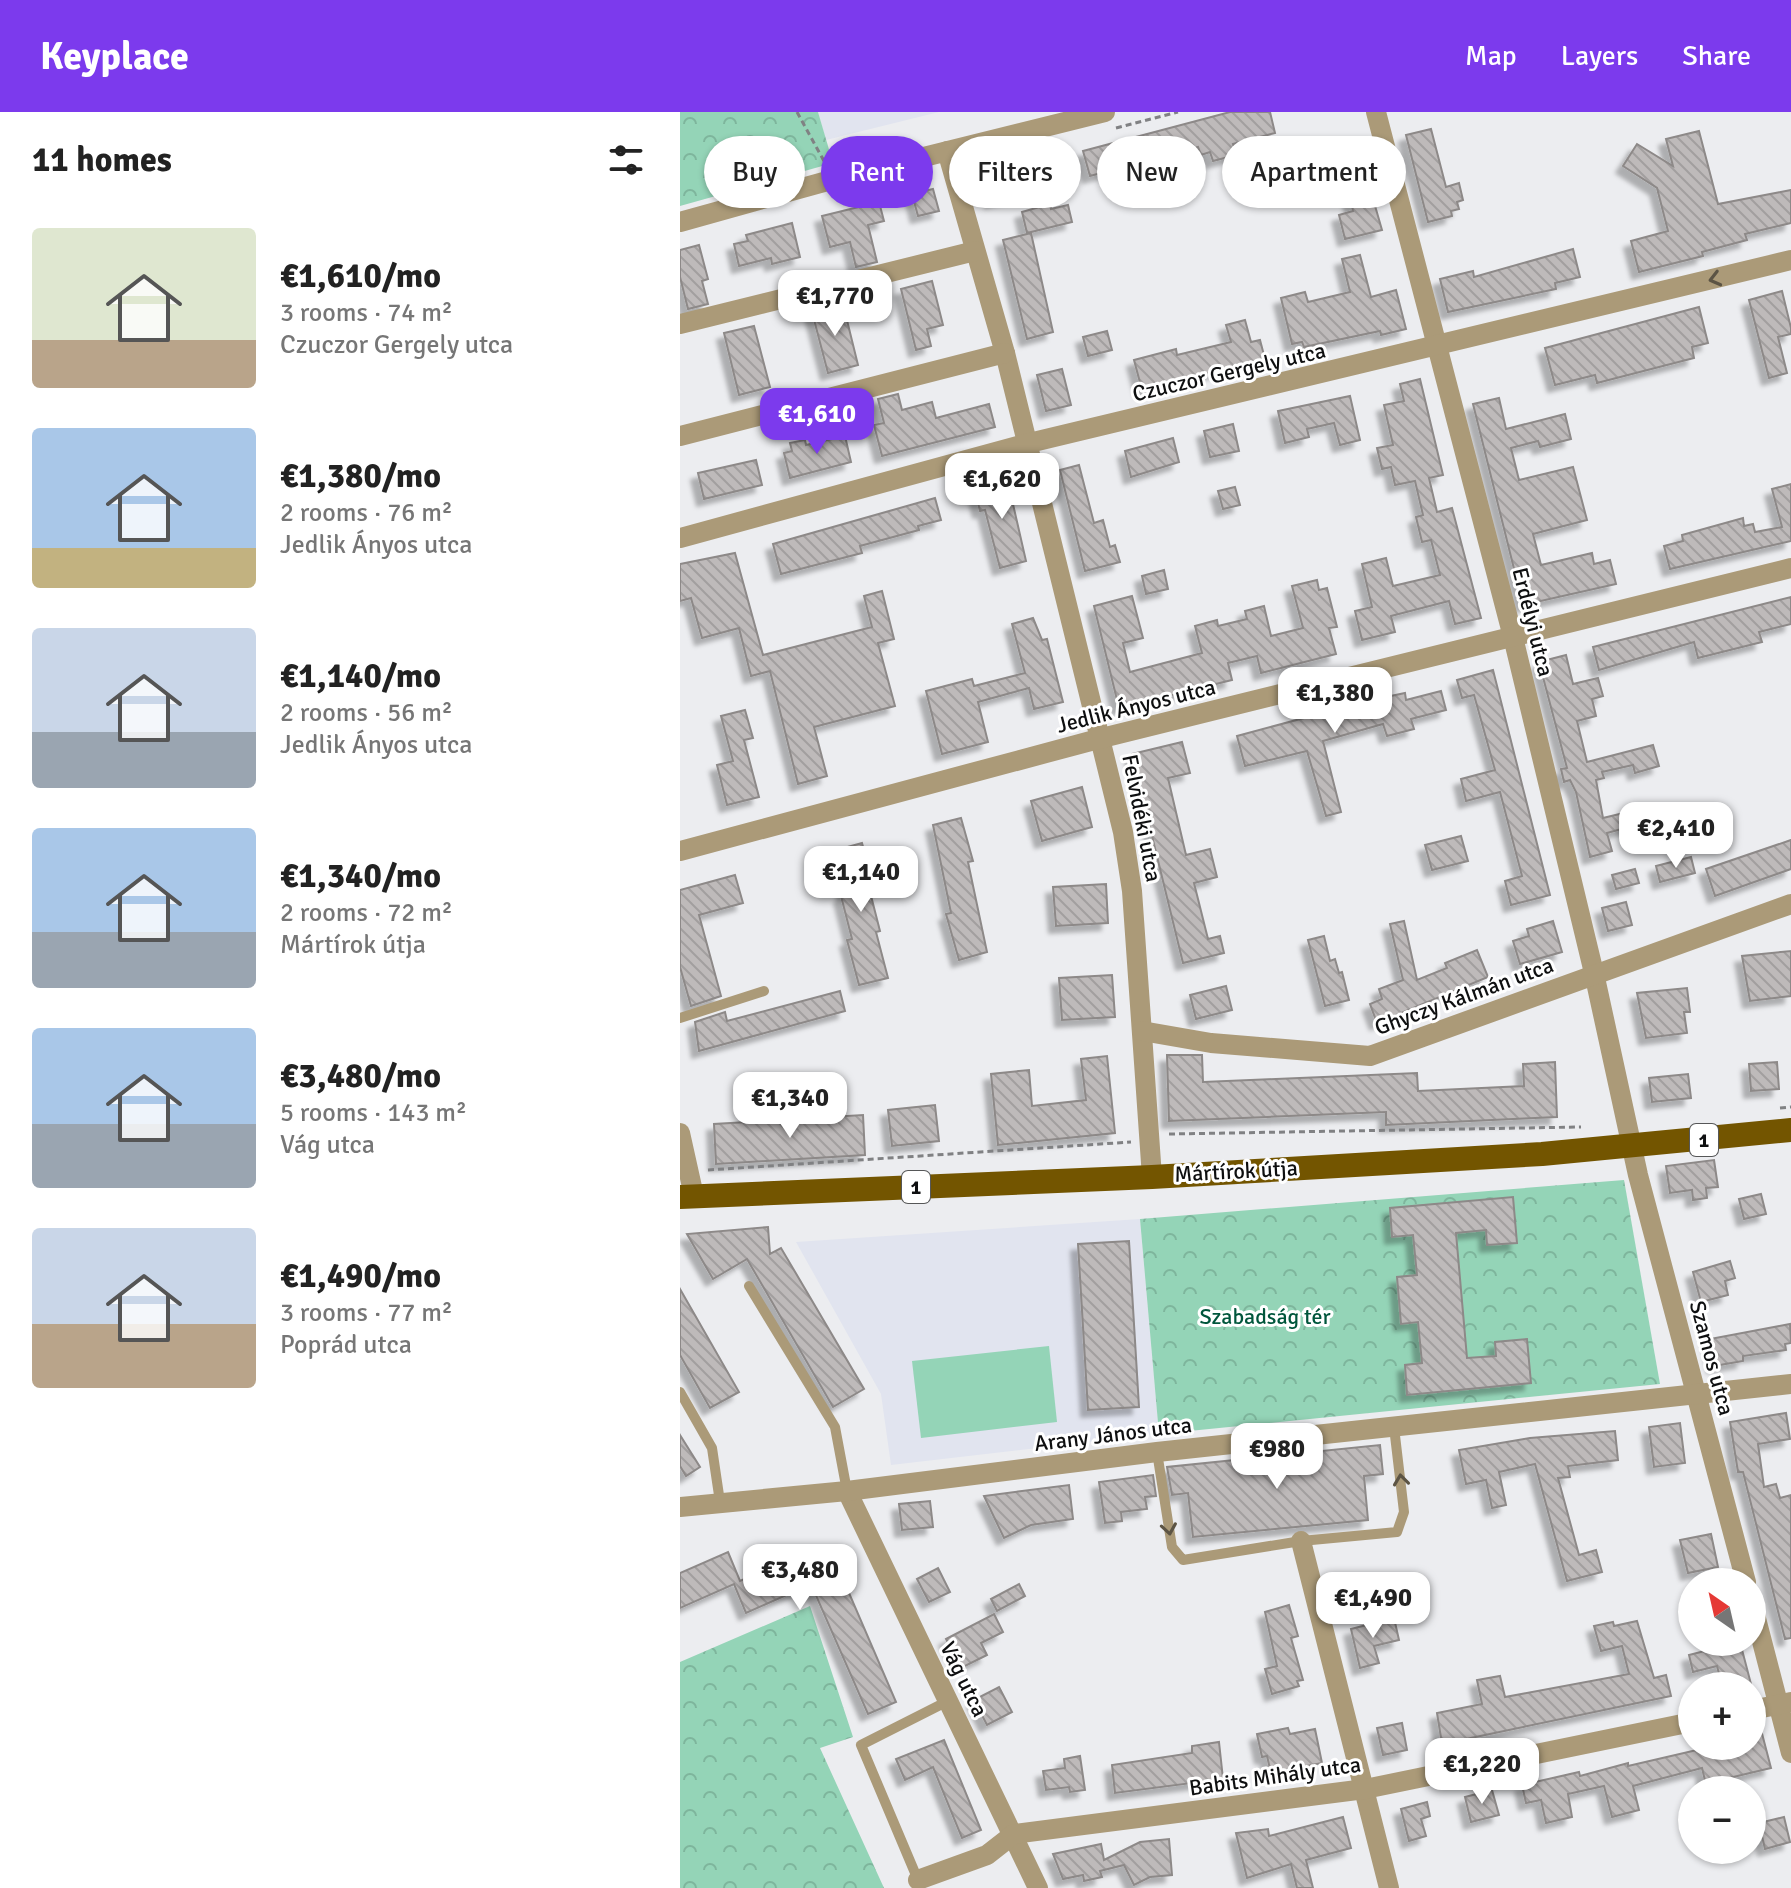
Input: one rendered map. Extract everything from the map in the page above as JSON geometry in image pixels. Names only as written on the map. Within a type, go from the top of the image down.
[{"type":"main road","name":"Mártírok útja","points":[[685,1200],[1152,1177],[1632,1147],[1791,1130]]},
{"type":"street","points":[[680,222],[1105,112]]},
{"type":"street","name":"Erdélyi utca","points":[[1376,112],[1513,637],[1594,973],[1632,1147]]},
{"type":"street","name":"Felvidéki utca","points":[[947,151],[1005,353],[1025,444],[1102,738],[1132,891],[1152,1177]]},
{"type":"street","points":[[680,324],[975,251]]},
{"type":"street","name":"Czuczor Gergely utca","points":[[680,538],[1025,444],[1436,348],[1791,260]]},
{"type":"street","points":[[680,436],[1005,353]]},
{"type":"street","name":"Jedlik Ányos utca","points":[[680,851],[1102,738],[1791,568]]},
{"type":"street","name":"Ghyczy Kálmán utca","points":[[1142,1031],[1211,1043],[1370,1056],[1791,904]]},
{"type":"street","points":[[680,1133],[689,1172],[685,1200]]},
{"type":"street","name":"Szamos utca","points":[[1632,1147],[1742,1568]]},
{"type":"street","name":"Arany János utca","points":[[680,1507],[847,1491],[1157,1452],[1791,1384]]},
{"type":"street","name":"Vág utca","points":[[847,1491],[1038,1888]]},
{"type":"street","points":[[1301,1541],[1389,1888]]},
{"type":"street","points":[[1766,1645],[1785,1703],[1791,1753]]},
{"type":"street","name":"Babits Mihály utca","points":[[918,1880],[987,1855],[1014,1834],[1365,1789],[1678,1725]]},
{"type":"lane","points":[[680,1018],[764,991]]},
{"type":"lane","points":[[749,1286],[835,1427],[847,1491]]},
{"type":"lane","points":[[680,1392],[712,1448],[720,1502]]},
{"type":"lane","points":[[1157,1452],[1172,1547],[1183,1560],[1301,1541],[1397,1532],[1404,1512],[1394,1427]]},
{"type":"lane","points":[[918,1880],[861,1745],[948,1701]]},
{"type":"path","points":[[797,112],[821,157]]},
{"type":"path","points":[[1776,1109],[1791,1107]]},
{"type":"path","points":[[689,1172],[1150,1141],[1162,1134],[1581,1127]]},
{"type":"shaded area","points":[[818,112],[939,112],[842,136],[825,136]]},
{"type":"shaded area","points":[[1140,1219],[1159,1434],[891,1465],[881,1394],[796,1242]]},
{"type":"green space","points":[[680,112],[818,112],[825,136],[821,136],[821,166],[805,171],[805,136],[704,136],[704,199],[680,206]]},
{"type":"green space","name":"Szabadság tér","points":[[1624,1180],[1660,1384],[1159,1434],[1140,1219]]},
{"type":"green space","points":[[1049,1346],[1057,1422],[921,1438],[912,1361]]},
{"type":"green space","points":[[810,1606],[853,1737],[820,1748],[884,1888],[680,1888],[680,1662]]},
{"type":"building","points":[[1230,112],[1270,112],[1275,133],[1222,136],[1222,159],[1213,161],[1210,152],[1206,153],[1206,136],[1140,136]]},
{"type":"building","points":[[1431,129],[1446,187],[1459,183],[1463,200],[1457,202],[1459,209],[1451,211],[1452,216],[1428,222],[1406,135]]},
{"type":"building","points":[[1699,131],[1718,204],[1791,190],[1791,223],[1745,234],[1747,240],[1702,252],[1703,256],[1639,272],[1631,241],[1668,231],[1657,188],[1623,166],[1637,144],[1673,166],[1666,139]]},
{"type":"building","points":[[1097,147],[1097,174],[1090,176],[1083,151]]},
{"type":"building","points":[[933,189],[939,211],[918,216],[916,208],[933,208]]},
{"type":"building","points":[[855,208],[881,208],[884,221],[868,225],[877,262],[856,267],[850,242],[830,247],[822,216]]},
{"type":"building","points":[[1036,208],[1069,208],[1072,222],[1027,233],[1022,212]]},
{"type":"building","points":[[1352,208],[1376,208],[1382,230],[1345,239],[1339,215],[1353,211]]},
{"type":"building","points":[[792,223],[800,257],[772,264],[771,258],[739,266],[734,244],[748,241],[746,235]]},
{"type":"building","points":[[1031,233],[1053,332],[1027,339],[1003,240]]},
{"type":"building","points":[[699,245],[708,279],[702,281],[708,304],[688,309],[680,277],[680,250]]},
{"type":"building","points":[[1573,249],[1580,277],[1555,283],[1556,289],[1448,312],[1440,279],[1473,271],[1474,277]]},
{"type":"building","points":[[1360,255],[1371,297],[1396,290],[1406,329],[1381,335],[1380,331],[1304,347],[1302,342],[1292,344],[1281,298],[1305,292],[1308,302],[1350,292],[1342,259]]},
{"type":"building","points":[[932,281],[943,325],[927,329],[931,346],[916,350],[901,289]]},
{"type":"building","points":[[1782,291],[1791,334],[1778,337],[1787,373],[1769,378],[1749,300]]},
{"type":"building","points":[[843,304],[858,365],[828,373],[812,312]]},
{"type":"building","points":[[1699,307],[1708,343],[1692,347],[1694,358],[1597,383],[1595,375],[1555,385],[1545,348]]},
{"type":"building","points":[[1245,320],[1251,342],[1260,340],[1265,359],[1142,390],[1134,360],[1176,349],[1177,355],[1231,342],[1226,325]]},
{"type":"building","points":[[754,326],[770,387],[739,395],[724,333]]},
{"type":"building","points":[[1107,331],[1112,350],[1088,356],[1083,337]]},
{"type":"building","points":[[1062,369],[1071,405],[1046,411],[1037,375]]},
{"type":"building","points":[[1420,379],[1443,475],[1429,478],[1437,512],[1452,508],[1481,618],[1455,624],[1449,601],[1391,616],[1395,632],[1362,640],[1355,611],[1372,607],[1362,564],[1386,558],[1393,586],[1440,575],[1431,540],[1422,542],[1416,517],[1423,515],[1415,481],[1395,485],[1391,467],[1382,469],[1377,448],[1393,445],[1384,405],[1404,401],[1400,384]]},
{"type":"building","points":[[898,394],[902,410],[932,402],[936,418],[989,404],[995,427],[882,456],[874,425],[884,423],[878,399]]},
{"type":"building","points":[[1350,396],[1360,440],[1340,445],[1334,423],[1307,429],[1309,437],[1285,443],[1278,411]]},
{"type":"building","points":[[1499,398],[1506,429],[1565,414],[1571,439],[1540,447],[1538,441],[1511,448],[1519,480],[1573,467],[1587,520],[1533,534],[1541,565],[1592,553],[1594,564],[1610,560],[1616,584],[1523,605],[1473,404]]},
{"type":"building","points":[[1233,424],[1239,451],[1210,457],[1204,431]]},
{"type":"building","points":[[845,436],[851,462],[790,478],[784,453],[792,451],[790,443],[805,440],[806,445]]},
{"type":"building","points":[[1173,438],[1179,462],[1131,477],[1125,451]]},
{"type":"building","points":[[756,460],[762,485],[704,499],[698,473]]},
{"type":"building","points":[[1079,465],[1094,523],[1103,520],[1110,547],[1115,545],[1120,562],[1085,571],[1060,470]]},
{"type":"building","points":[[1007,478],[1026,561],[1000,568],[985,510],[980,511],[974,487]]},
{"type":"building","points":[[1791,484],[1791,541],[1670,569],[1664,546],[1683,541],[1682,535],[1743,518],[1744,526],[1753,524],[1755,532],[1782,527],[1772,489]]},
{"type":"building","points":[[1235,487],[1240,505],[1223,509],[1218,491]]},
{"type":"building","points":[[935,498],[941,520],[918,526],[919,530],[860,546],[862,553],[781,574],[773,544]]},
{"type":"building","points":[[735,553],[763,655],[872,627],[864,596],[882,591],[894,639],[878,643],[895,706],[814,727],[827,776],[798,784],[770,671],[751,676],[739,628],[702,638],[691,598],[680,601],[680,564]]},
{"type":"building","points":[[1164,570],[1168,589],[1146,594],[1142,576]]},
{"type":"building","points":[[1317,580],[1319,590],[1327,588],[1337,627],[1329,628],[1336,654],[1261,673],[1257,656],[1228,663],[1232,680],[1119,708],[1094,606],[1132,596],[1143,638],[1123,643],[1130,672],[1202,653],[1195,626],[1217,620],[1218,626],[1247,619],[1245,611],[1264,606],[1271,636],[1303,628],[1292,586]]},
{"type":"building","points":[[1791,597],[1791,624],[1759,632],[1762,642],[1698,658],[1694,642],[1599,670],[1593,647]]},
{"type":"building","points":[[1033,618],[1042,640],[1047,639],[1063,702],[1034,709],[1029,688],[978,702],[988,742],[942,754],[926,691],[972,679],[974,686],[1025,673],[1012,624]]},
{"type":"building","points":[[1566,655],[1573,684],[1598,678],[1603,696],[1592,699],[1596,716],[1577,721],[1587,762],[1653,745],[1659,766],[1635,773],[1633,765],[1602,772],[1604,778],[1596,780],[1603,818],[1636,810],[1640,824],[1607,833],[1612,851],[1590,857],[1576,792],[1570,780],[1564,782],[1561,769],[1567,768],[1539,662]]},
{"type":"building","points":[[1493,670],[1550,895],[1511,905],[1505,881],[1522,876],[1500,792],[1466,801],[1461,779],[1495,770],[1474,695],[1462,698],[1457,680]]},
{"type":"building","points":[[1441,691],[1446,710],[1411,719],[1414,729],[1387,736],[1383,724],[1323,741],[1341,812],[1326,816],[1307,751],[1245,766],[1237,736],[1367,701],[1405,693],[1406,700]]},
{"type":"building","points":[[745,710],[753,738],[744,740],[759,797],[727,805],[717,765],[733,761],[721,716]]},
{"type":"building","points":[[1182,742],[1190,773],[1168,778],[1186,855],[1210,849],[1217,877],[1194,883],[1208,939],[1220,936],[1224,953],[1183,963],[1132,754]]},
{"type":"building","points":[[1082,787],[1092,827],[1042,841],[1031,801]]},
{"type":"building","points":[[961,818],[973,861],[968,862],[987,952],[959,960],[946,914],[951,913],[933,825]]},
{"type":"building","points":[[1461,836],[1468,861],[1432,870],[1425,845]]},
{"type":"building","points":[[1791,840],[1791,869],[1715,896],[1706,869]]},
{"type":"building","points":[[862,843],[874,887],[869,888],[888,978],[859,985],[847,940],[852,939],[841,896],[845,895],[833,851]]},
{"type":"building","points":[[1691,857],[1695,873],[1660,882],[1656,866]]},
{"type":"building","points":[[1635,869],[1639,883],[1616,889],[1612,875]]},
{"type":"building","points":[[735,875],[743,903],[699,915],[721,996],[691,1006],[680,967],[680,890]]},
{"type":"building","points":[[1106,884],[1108,923],[1056,926],[1053,887]]},
{"type":"building","points":[[1626,902],[1632,925],[1608,931],[1602,908]]},
{"type":"building","points":[[1404,921],[1417,980],[1447,968],[1445,963],[1477,950],[1488,977],[1377,1023],[1370,1004],[1382,999],[1379,989],[1403,980],[1390,924]]},
{"type":"building","points":[[1553,921],[1562,952],[1520,964],[1513,941],[1529,936],[1527,929]]},
{"type":"building","points":[[1324,936],[1330,961],[1335,959],[1339,973],[1342,972],[1349,1000],[1325,1006],[1308,940]]},
{"type":"building","points":[[1791,951],[1791,996],[1750,1001],[1742,956]]},
{"type":"building","points":[[1112,975],[1115,1017],[1062,1020],[1059,978]]},
{"type":"building","points":[[1226,986],[1232,1010],[1196,1019],[1190,995]]},
{"type":"building","points":[[1687,988],[1690,1012],[1684,1012],[1687,1033],[1646,1038],[1637,993]]},
{"type":"building","points":[[840,991],[845,1011],[699,1051],[695,1022],[725,1012],[727,1021]]},
{"type":"building","points":[[1167,1055],[1202,1055],[1203,1082],[1417,1073],[1418,1091],[1524,1086],[1523,1064],[1555,1062],[1557,1117],[1386,1125],[1386,1112],[1169,1121]]},
{"type":"building","points":[[1107,1056],[1115,1133],[998,1145],[991,1074],[1029,1070],[1032,1106],[1086,1100],[1081,1059]]},
{"type":"building","points":[[1777,1062],[1779,1089],[1751,1091],[1749,1064]]},
{"type":"building","points":[[1688,1074],[1691,1098],[1652,1102],[1649,1078]]},
{"type":"building","points":[[935,1105],[939,1141],[892,1146],[888,1110]]},
{"type":"building","points":[[863,1115],[865,1155],[716,1164],[714,1124]]},
{"type":"building","points":[[1714,1160],[1718,1187],[1706,1188],[1707,1198],[1693,1200],[1692,1190],[1670,1193],[1666,1166]]},
{"type":"building","points":[[1761,1194],[1766,1214],[1744,1219],[1739,1199]]},
{"type":"building","points":[[1513,1197],[1517,1243],[1487,1245],[1486,1230],[1456,1233],[1467,1358],[1496,1356],[1495,1342],[1527,1339],[1531,1383],[1407,1395],[1405,1365],[1422,1363],[1418,1322],[1401,1324],[1397,1277],[1417,1275],[1413,1235],[1392,1237],[1390,1208]]},
{"type":"building","points":[[768,1227],[770,1254],[781,1248],[864,1389],[833,1407],[747,1259],[713,1279],[687,1234]]},
{"type":"building","points":[[1129,1241],[1139,1407],[1088,1410],[1078,1244]]},
{"type":"building","points":[[1730,1261],[1735,1278],[1725,1281],[1728,1295],[1701,1302],[1693,1272]]},
{"type":"building","points":[[680,1289],[739,1392],[710,1408],[680,1355]]},
{"type":"building","points":[[1790,1324],[1791,1343],[1785,1344],[1786,1350],[1743,1356],[1743,1361],[1714,1366],[1710,1339]]},
{"type":"building","points":[[1786,1413],[1790,1439],[1758,1444],[1764,1487],[1776,1484],[1780,1498],[1791,1495],[1791,1638],[1785,1639],[1743,1472],[1738,1472],[1730,1422]]},
{"type":"building","points":[[1680,1423],[1685,1463],[1654,1467],[1649,1427]]},
{"type":"building","points":[[1615,1431],[1618,1460],[1568,1466],[1570,1477],[1558,1478],[1579,1555],[1596,1550],[1602,1572],[1567,1581],[1535,1464],[1499,1472],[1506,1505],[1492,1508],[1486,1480],[1466,1484],[1459,1450],[1530,1438]]},
{"type":"building","points":[[680,1435],[700,1467],[686,1476],[680,1466]]},
{"type":"building","points":[[1380,1445],[1383,1474],[1364,1476],[1368,1520],[1193,1537],[1188,1493],[1172,1495],[1167,1467]]},
{"type":"building","points":[[1153,1475],[1156,1496],[1145,1497],[1147,1509],[1121,1512],[1122,1521],[1105,1523],[1099,1482]]},
{"type":"building","points":[[1069,1485],[1073,1519],[1031,1525],[1004,1538],[984,1496]]},
{"type":"building","points":[[930,1501],[933,1527],[902,1530],[899,1504]]},
{"type":"building","points":[[1711,1534],[1718,1567],[1687,1568],[1680,1540]]},
{"type":"building","points":[[728,1552],[740,1581],[808,1552],[820,1580],[840,1572],[896,1702],[868,1714],[811,1584],[746,1613],[734,1584],[680,1608],[680,1573]]},
{"type":"building","points":[[938,1568],[950,1592],[929,1602],[917,1579]]},
{"type":"building","points":[[1019,1584],[1025,1596],[997,1611],[991,1599]]},
{"type":"building","points":[[1289,1605],[1298,1636],[1291,1638],[1303,1680],[1297,1681],[1299,1686],[1272,1694],[1265,1669],[1277,1666],[1265,1612]]},
{"type":"building","points":[[994,1614],[1003,1632],[981,1643],[987,1655],[961,1668],[946,1639]]},
{"type":"building","points":[[1394,1618],[1399,1640],[1374,1646],[1379,1663],[1360,1668],[1351,1629]]},
{"type":"building","points":[[1637,1621],[1654,1678],[1666,1675],[1671,1696],[1442,1744],[1437,1713],[1482,1704],[1477,1680],[1500,1676],[1505,1697],[1629,1674],[1622,1646],[1601,1651],[1594,1626]]},
{"type":"building","points":[[1689,1656],[1744,1656],[1748,1672],[1718,1672],[1717,1666],[1693,1672]]},
{"type":"building","points":[[999,1687],[1012,1712],[987,1725],[974,1700]]},
{"type":"building","points":[[1402,1723],[1407,1750],[1383,1755],[1377,1728]]},
{"type":"building","points":[[1288,1728],[1290,1734],[1315,1729],[1322,1763],[1271,1773],[1267,1756],[1262,1757],[1257,1734]]},
{"type":"building","points":[[944,1740],[981,1830],[962,1838],[933,1767],[905,1780],[896,1759]]},
{"type":"building","points":[[1219,1742],[1223,1779],[1115,1793],[1112,1765],[1192,1753],[1192,1746]]},
{"type":"building","points":[[1766,1749],[1771,1768],[1737,1776],[1704,1776],[1702,1768],[1633,1786],[1639,1810],[1612,1817],[1604,1786],[1568,1794],[1572,1817],[1546,1823],[1541,1800],[1526,1803],[1522,1785],[1579,1772],[1580,1776],[1628,1763],[1628,1766],[1678,1754],[1678,1760],[1766,1760]]},
{"type":"building","points":[[1080,1756],[1085,1790],[1070,1792],[1069,1787],[1046,1790],[1043,1771],[1065,1768],[1064,1759]]},
{"type":"building","points":[[1492,1790],[1499,1815],[1471,1822],[1465,1797]]},
{"type":"building","points":[[1427,1802],[1430,1816],[1421,1819],[1426,1836],[1409,1841],[1401,1809]]},
{"type":"building","points":[[1343,1817],[1351,1848],[1306,1860],[1313,1888],[1297,1888],[1291,1864],[1247,1878],[1236,1833],[1268,1829],[1269,1836]]},
{"type":"building","points":[[1784,1817],[1790,1842],[1766,1849],[1766,1821]]},
{"type":"building","points":[[1169,1839],[1172,1875],[1150,1877],[1134,1885],[1124,1865],[1100,1871],[1102,1877],[1084,1881],[1083,1875],[1063,1879],[1053,1854],[1101,1844],[1104,1860],[1140,1842]]}]
